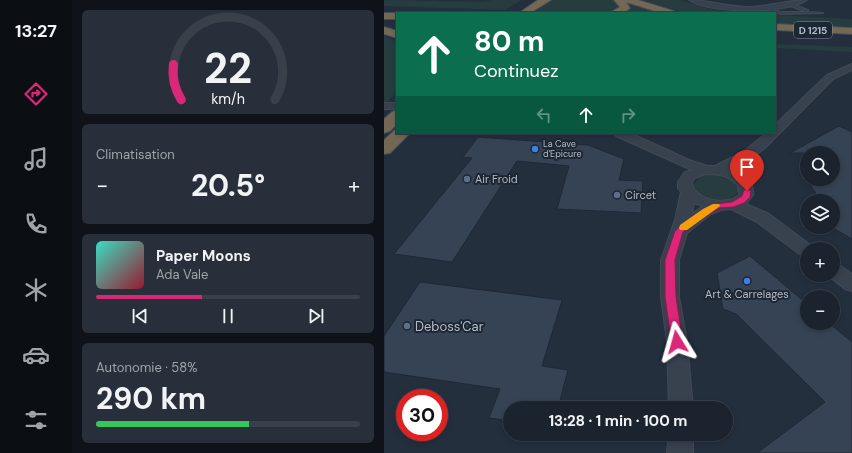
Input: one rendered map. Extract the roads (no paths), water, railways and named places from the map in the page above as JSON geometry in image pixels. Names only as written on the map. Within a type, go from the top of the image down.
[{"type":"highway","points":[[520,12],[523,7],[536,0]]},
{"type":"highway","points":[[522,12],[547,0]]},
{"type":"highway","points":[[616,12],[625,8],[621,1],[618,0]]},
{"type":"highway","points":[[629,0],[668,12]]},
{"type":"highway","points":[[384,14],[396,15]]},
{"type":"highway","points":[[384,20],[396,20]]},
{"type":"highway","name":"D 1215","points":[[776,28],[852,31]]},
{"type":"highway","points":[[384,30],[396,35]]},
{"type":"highway","points":[[776,32],[852,34]]},
{"type":"highway","points":[[776,37],[852,39]]},
{"type":"highway","points":[[384,133],[394,120]]},
{"type":"highway","points":[[384,146],[394,120]]},
{"type":"highway","points":[[384,149],[401,134]]},
{"type":"street","points":[[692,0],[726,9],[750,10],[789,4],[804,0]]},
{"type":"street","points":[[776,130],[830,77],[852,67]]},
{"type":"street","points":[[384,106],[394,120]]},
{"type":"street","points":[[622,134],[645,143],[675,159],[733,174],[735,197]]},
{"type":"street","points":[[679,231],[702,214],[735,197],[746,168],[755,152],[772,134]]},
{"type":"street","points":[[681,401],[677,349],[670,297],[670,260],[679,231],[688,176],[695,172],[713,170],[735,164],[755,152]]},
{"type":"street","points":[[675,159],[680,167],[687,187],[703,203],[735,197],[800,246]]},
{"type":"street","points":[[840,275],[852,284]]},
{"type":"street","points":[[680,453],[681,441]]},
{"type":"lane","points":[[789,4],[812,12]]},
{"type":"lane","points":[[765,8],[781,13],[820,13]]},
{"type":"place","name":"La Cave d'Epicure","points":[[535,149]]},
{"type":"place","name":"Air Froid","points":[[467,179]]},
{"type":"place","name":"Circet","points":[[617,195]]},
{"type":"place","name":"Art & Carrelages","points":[[747,281]]},
{"type":"place","name":"Deboss'Car","points":[[407,326]]}]
